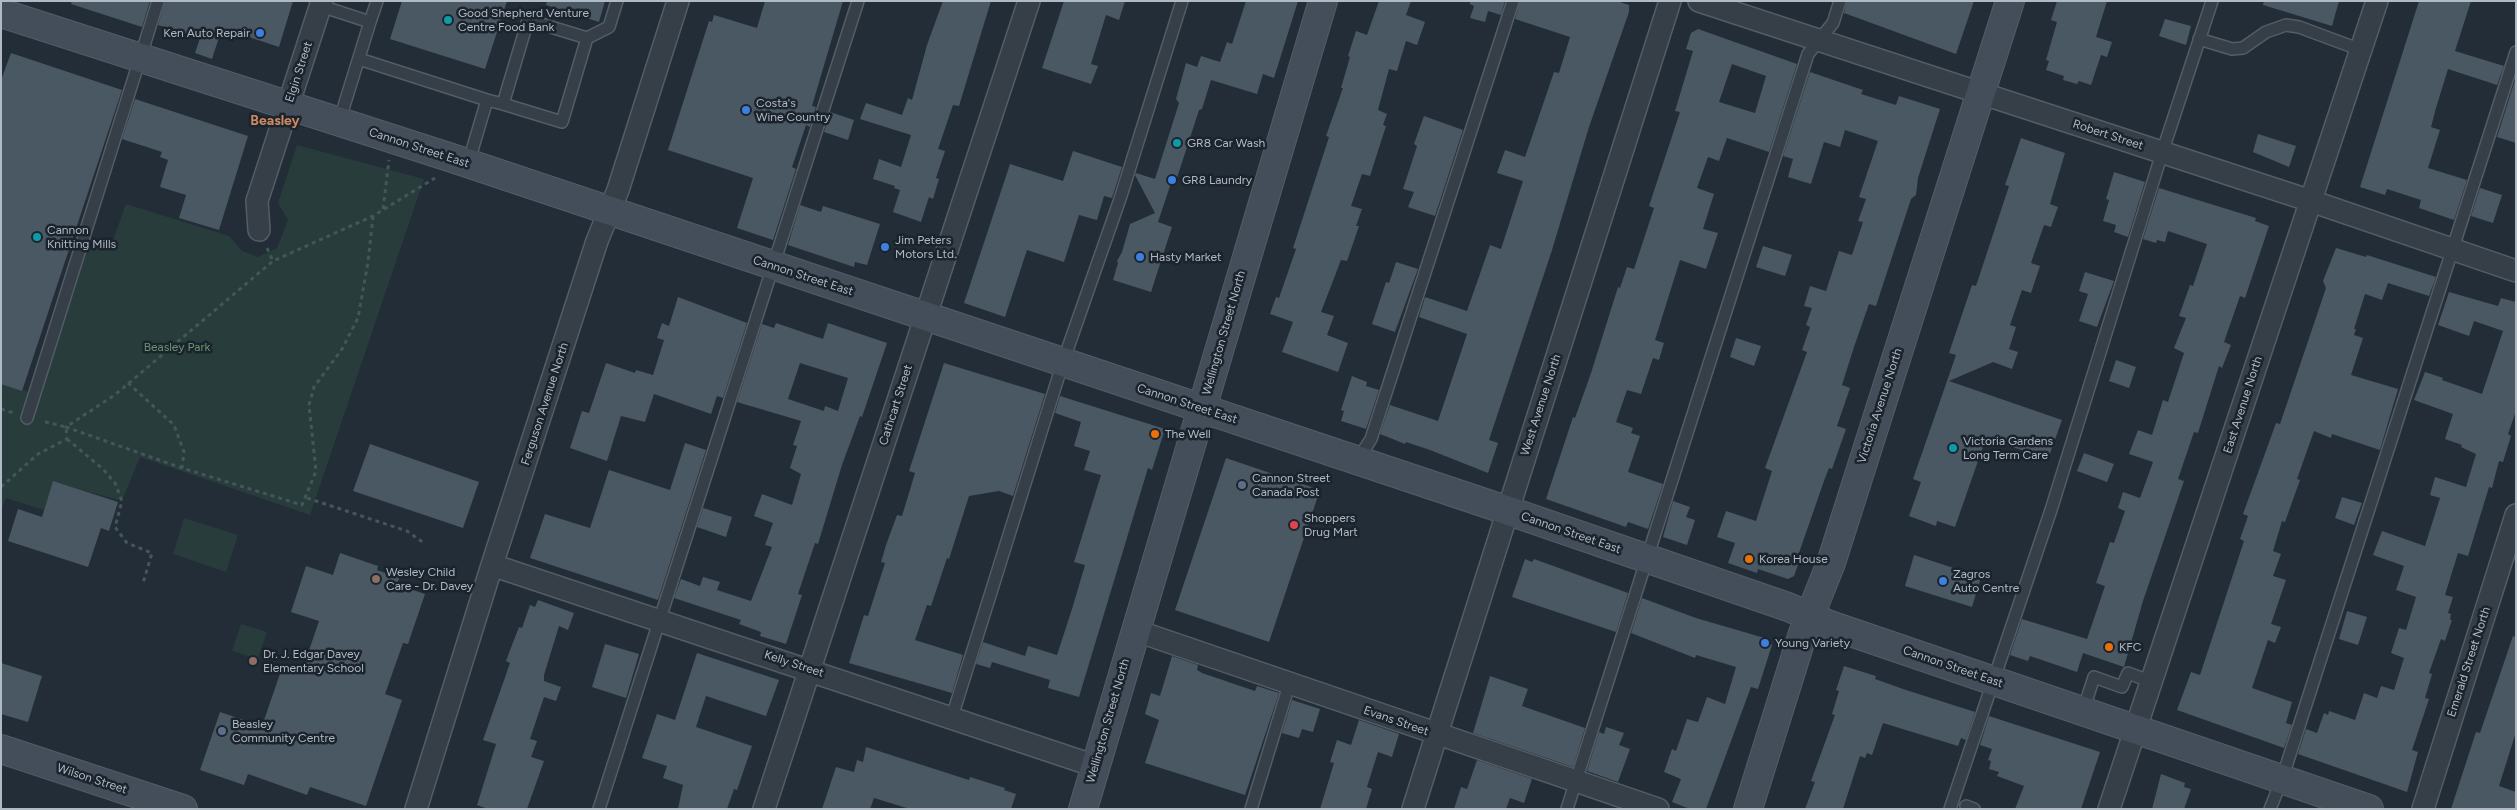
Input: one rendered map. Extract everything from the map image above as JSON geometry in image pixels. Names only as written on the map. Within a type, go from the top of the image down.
[{"type":"main road","name":"Wellington Street North","points":[[1083,809],[1134,630],[1202,410],[1323,1]]},
{"type":"main road","name":"Victoria Avenue North","points":[[1748,809],[1803,633],[1831,563],[2010,1]]},
{"type":"main road","name":"Cannon Street East","points":[[1,12],[460,161],[1506,510],[1788,607],[1810,617],[2369,809]]},
{"type":"main road","name":"Wilson Street","points":[[1,749],[183,809]]},
{"type":"street","name":"Ferguson Avenue North","points":[[416,809],[492,565],[597,241],[618,190],[678,1]]},
{"type":"street","name":"Cathcart Street","points":[[764,809],[1029,1]]},
{"type":"street","name":"West Avenue North","points":[[1413,809],[1506,510],[1670,1]]},
{"type":"street","name":"Robert Street","points":[[1699,1],[2311,201],[2516,271]]},
{"type":"street","name":"East Avenue North","points":[[2109,809],[2377,1]]},
{"type":"street","name":"Elgin Street","points":[[259,230],[257,201],[321,4]]},
{"type":"street","name":"Emerald Street North","points":[[2423,809],[2516,515]]},
{"type":"street","name":"Kelly Street","points":[[492,565],[1095,766]]},
{"type":"street","name":"Evans Street","points":[[1134,630],[1289,685],[1658,809]]},
{"type":"lane","points":[[27,418],[158,1]]},
{"type":"lane","points":[[340,122],[377,1]]},
{"type":"lane","points":[[503,104],[528,20],[587,38],[609,27],[617,1]]},
{"type":"lane","points":[[599,809],[858,1]]},
{"type":"lane","points":[[952,717],[1064,362],[1120,199],[1182,1]]},
{"type":"lane","points":[[1357,461],[1371,439],[1514,1]]},
{"type":"lane","points":[[1567,809],[1808,54],[1818,39],[1833,23],[1840,1]]},
{"type":"lane","points":[[1950,809],[2051,510],[2162,153],[2212,1]]},
{"type":"lane","points":[[321,4],[370,22]]},
{"type":"lane","points":[[2199,39],[2232,49],[2243,48],[2266,32],[2286,25],[2299,27],[2361,50]]},
{"type":"lane","points":[[359,60],[562,122],[587,38]]},
{"type":"lane","points":[[2270,809],[2282,780],[2516,52]]},
{"type":"lane","points":[[460,161],[487,100]]},
{"type":"lane","points":[[2083,710],[2094,677],[2122,687],[2128,673],[2152,682]]},
{"type":"lane","points":[[1251,809],[1289,685]]},
{"type":"path","points":[[383,210],[392,139]]},
{"type":"path","points":[[66,427],[128,383],[272,261],[372,216],[427,184],[460,161]]},
{"type":"path","points":[[27,418],[66,427],[182,468],[302,506],[307,498],[316,471],[309,405],[314,387],[342,349],[358,318],[367,270],[372,216]]},
{"type":"path","points":[[128,383],[174,425],[184,452],[182,468]]},
{"type":"path","points":[[66,427],[67,439],[103,469],[115,483],[122,501],[114,527],[127,543],[152,553],[143,583]]},
{"type":"path","points":[[1,487],[38,454],[67,439]]},
{"type":"path","points":[[307,498],[407,531],[424,543]]},
{"type":"green space","name":"Beasley Park","points":[[297,145],[424,179],[310,515],[140,457],[122,501],[53,482],[44,510],[6,498],[1,511],[1,383],[35,394],[90,238],[112,243],[126,204],[229,236],[242,251],[258,257],[277,248],[288,220],[278,203]]},
{"type":"green space","points":[[184,518],[238,535],[226,572],[173,554]]},
{"type":"green space","points":[[241,624],[267,632],[258,659],[232,651]]},
{"type":"building","points":[[72,1],[150,1],[142,27],[71,4]]},
{"type":"building","name":"Ken Auto Repair","points":[[165,1],[293,1],[279,47],[222,28],[212,59],[195,53],[200,38],[158,25]]},
{"type":"building","name":"Good Shepherd Venture Centre Food Bank","points":[[402,1],[507,1],[485,69],[390,39]]},
{"type":"building","name":"Good Shepherd Venture Centre Food Bank","points":[[547,1],[605,1],[599,22],[546,5]]},
{"type":"building","name":"Costa's Wine Country","points":[[765,1],[843,1],[812,106],[816,107],[810,127],[806,125],[792,167],[796,169],[773,240],[737,228],[753,178],[668,150],[709,21],[712,22],[714,15],[757,28]]},
{"type":"building","points":[[943,1],[991,1],[959,106],[953,105],[938,149],[945,151],[936,178],[939,179],[933,199],[929,197],[921,222],[893,212],[900,190],[894,188],[895,186],[873,179],[879,159],[901,167],[911,135],[860,119],[866,103],[902,115],[908,98],[912,100],[927,45]]},
{"type":"building","points":[[1064,1],[1125,1],[1119,20],[1106,15],[1091,64],[1098,66],[1091,84],[1042,68]]},
{"type":"building","points":[[1246,1],[1298,1],[1274,78],[1263,74],[1257,94],[1211,80],[1202,109],[1199,110],[1175,184],[1171,183],[1158,222],[1172,227],[1151,292],[1113,280],[1117,261],[1122,252],[1130,224],[1155,213],[1135,175],[1136,173],[1155,179],[1179,103],[1176,99],[1186,63],[1197,67],[1201,56],[1220,62],[1227,42],[1232,44]]},
{"type":"building","points":[[1379,1],[1411,1],[1406,15],[1425,22],[1417,45],[1406,41],[1397,71],[1389,69],[1378,110],[1387,114],[1383,125],[1386,126],[1370,176],[1362,174],[1351,206],[1362,209],[1356,226],[1359,226],[1347,261],[1341,260],[1321,312],[1334,316],[1327,335],[1348,343],[1338,372],[1282,352],[1293,322],[1270,314],[1276,297],[1279,298],[1296,249],[1293,248],[1329,137],[1326,136],[1343,88],[1341,88],[1350,57],[1348,56],[1356,31],[1367,35]]},
{"type":"building","points":[[1470,1],[1505,1],[1501,15],[1488,11],[1485,22],[1470,18],[1474,6],[1470,4]]},
{"type":"building","points":[[1520,1],[1617,1],[1629,5],[1629,12],[1589,127],[1552,250],[1489,440],[1498,443],[1488,473],[1430,450],[1406,442],[1405,444],[1380,434],[1390,405],[1438,421],[1467,334],[1419,317],[1425,297],[1467,311],[1490,245],[1501,249],[1523,181],[1497,173],[1505,150],[1525,157],[1554,72],[1559,73],[1570,37],[1515,19]]},
{"type":"building","points":[[1847,1],[1974,1],[1956,54],[1844,13]]},
{"type":"building","points":[[2057,1],[2107,1],[2096,37],[2112,42],[2107,57],[2101,55],[2091,85],[2079,81],[2077,84],[2063,80],[2064,76],[2046,70],[2049,61],[2046,60],[2057,22],[2051,20]]},
{"type":"building","points":[[2264,1],[2339,1],[2332,26],[2263,5]]},
{"type":"building","points":[[2419,1],[2471,1],[2455,51],[2504,66],[2497,85],[2448,69],[2431,127],[2440,130],[2428,168],[2467,180],[2454,220],[2419,208],[2421,200],[2387,189],[2385,195],[2360,187]]},
{"type":"building","points":[[2165,19],[2191,26],[2186,45],[2159,36]]},
{"type":"building","points":[[1698,29],[1797,64],[1769,152],[1727,138],[1719,161],[1708,157],[1697,188],[1714,194],[1703,229],[1718,233],[1706,269],[1680,260],[1655,340],[1664,343],[1659,360],[1653,358],[1641,394],[1627,390],[1616,422],[1633,428],[1631,433],[1640,436],[1628,472],[1663,484],[1648,529],[1628,522],[1626,527],[1546,499],[1573,417],[1575,418],[1591,373],[1618,287],[1620,288],[1627,267],[1634,269],[1654,208],[1649,206],[1680,112],[1675,111],[1693,51],[1686,49],[1691,33]],"holes":[[[1732,64],[1766,76],[1755,113],[1719,102]]]},
{"type":"building","name":"Cannon Knitting Mills","points":[[11,53],[122,90],[22,391],[1,384],[1,80]]},
{"type":"building","points":[[1810,72],[1863,90],[1861,94],[1896,105],[1899,96],[1940,109],[1918,178],[1916,195],[1911,199],[1876,306],[1869,304],[1842,385],[1850,388],[1837,426],[1846,429],[1832,469],[1829,468],[1824,481],[1799,553],[1802,554],[1794,576],[1788,579],[1758,569],[1757,573],[1728,563],[1735,543],[1717,537],[1726,511],[1756,521],[1772,471],[1765,468],[1807,352],[1802,350],[1810,327],[1806,325],[1812,308],[1804,306],[1810,286],[1826,291],[1839,251],[1852,255],[1863,222],[1858,221],[1866,199],[1859,197],[1878,141],[1845,130],[1840,147],[1824,142],[1811,184],[1788,177],[1793,159],[1783,156]]},
{"type":"building","points":[[2516,77],[2516,143],[2497,137]]},
{"type":"building","points":[[135,99],[248,136],[219,230],[179,218],[186,195],[160,187],[168,160],[160,157],[162,152],[122,139]]},
{"type":"building","points":[[830,112],[854,120],[848,140],[824,132]]},
{"type":"building","points":[[1424,116],[1463,130],[1435,216],[1408,207],[1414,192],[1403,189],[1417,146],[1414,144]]},
{"type":"building","points":[[2258,134],[2296,146],[2289,167],[2253,152]]},
{"type":"building","points":[[2021,138],[2065,153],[2050,204],[2058,207],[2051,227],[2044,225],[2031,263],[2040,266],[2031,293],[2022,290],[2010,325],[2016,327],[2009,349],[2018,352],[2012,369],[1993,362],[1949,381],[2062,420],[2048,459],[1986,438],[1955,527],[1937,521],[1936,526],[1909,516],[1921,482],[1913,479],[1956,355],[1949,353],[1972,285],[1976,286],[2009,186],[2005,185]]},
{"type":"building","points":[[1073,151],[1122,167],[1112,198],[1104,196],[1097,220],[1079,215],[1064,262],[1027,250],[1005,317],[964,303],[1010,164],[1063,181]]},
{"type":"building","points":[[2114,172],[2145,182],[2128,237],[2114,232],[2116,225],[2103,221],[2109,200],[2106,199]]},
{"type":"building","points":[[2159,188],[2256,218],[2255,221],[2269,226],[2245,298],[2240,296],[2224,342],[2231,345],[2222,368],[2219,366],[2198,433],[2194,432],[2178,479],[2184,481],[2143,601],[2124,667],[2083,653],[2077,672],[2030,656],[2028,661],[2010,655],[2022,619],[2087,639],[2105,586],[2096,583],[2110,542],[2114,543],[2125,511],[2118,508],[2123,492],[2140,498],[2153,462],[2129,454],[2138,430],[2152,435],[2163,400],[2168,402],[2184,353],[2174,348],[2186,318],[2179,316],[2190,285],[2193,286],[2207,244],[2168,231],[2165,242],[2157,240],[2156,243],[2143,239]]},
{"type":"building","points":[[2480,188],[2502,195],[2493,223],[2471,216]]},
{"type":"building","points":[[800,205],[821,212],[823,206],[880,224],[867,265],[855,262],[854,267],[788,245]]},
{"type":"building","points":[[1763,246],[1792,255],[1785,276],[1756,267]]},
{"type":"building","points":[[2336,248],[2366,257],[2367,255],[2436,277],[2429,296],[2388,283],[2382,300],[2365,294],[2354,329],[2356,329],[2354,335],[2363,338],[2351,375],[2398,389],[2380,450],[2332,434],[2331,438],[2314,431],[2297,479],[2300,480],[2285,522],[2282,521],[2273,551],[2281,554],[2273,576],[2286,580],[2271,624],[2281,627],[2275,643],[2268,640],[2252,688],[2292,702],[2286,723],[2292,725],[2284,748],[2177,710],[2191,672],[2200,675],[2244,541],[2240,539],[2248,516],[2243,514],[2276,423],[2280,424],[2326,288],[2323,281]]},
{"type":"building","points":[[1396,262],[1418,269],[1395,332],[1372,324],[1386,282],[1389,283]]},
{"type":"building","points":[[2085,272],[2114,281],[2097,327],[2079,321],[2088,294],[2079,291]]},
{"type":"building","points":[[2449,292],[2498,306],[2501,298],[2516,302],[2516,411],[2508,434],[2511,436],[2503,462],[2499,461],[2492,488],[2489,487],[2468,556],[2458,553],[2445,595],[2453,597],[2448,613],[2451,614],[2450,620],[2452,620],[2445,641],[2441,639],[2429,673],[2432,674],[2425,698],[2429,699],[2412,750],[2418,752],[2407,792],[2298,754],[2306,729],[2317,733],[2324,713],[2328,715],[2329,711],[2355,720],[2364,693],[2377,698],[2381,686],[2394,690],[2404,658],[2391,653],[2399,628],[2406,630],[2416,597],[2396,590],[2404,566],[2373,555],[2382,531],[2425,546],[2440,498],[2430,495],[2435,477],[2466,487],[2476,454],[2461,447],[2462,445],[2445,439],[2453,414],[2414,400],[2425,372],[2482,394],[2503,331],[2474,321],[2469,336],[2438,325]]},
{"type":"building","points":[[678,297],[747,323],[723,398],[717,396],[711,414],[654,394],[645,422],[621,416],[607,461],[570,448],[582,411],[589,413],[606,363],[635,373],[636,370],[653,375],[664,340],[657,338],[662,323],[669,326]]},
{"type":"building","points":[[776,323],[823,339],[828,323],[887,343],[862,417],[860,416],[842,465],[818,544],[815,543],[798,594],[802,595],[786,644],[760,636],[761,632],[739,624],[741,620],[674,598],[681,579],[700,586],[703,577],[720,582],[717,590],[751,601],[772,547],[765,545],[773,523],[754,516],[762,494],[792,505],[801,474],[790,468],[797,446],[793,445],[801,421],[737,402],[762,324],[774,328]],"holes":[[[800,363],[848,378],[838,411],[825,406],[824,411],[788,399]]]},
{"type":"building","points":[[1736,338],[1761,346],[1754,366],[1730,357]]},
{"type":"building","points":[[2116,360],[2136,367],[2129,388],[2109,381]]},
{"type":"building","points":[[944,363],[1045,394],[1013,496],[999,491],[969,496],[949,559],[947,558],[931,606],[927,605],[915,640],[963,655],[952,693],[849,663],[864,615],[868,616],[885,563],[881,562],[886,545],[897,515],[902,516],[915,473],[909,471]]},
{"type":"building","points":[[1352,376],[1367,382],[1366,386],[1379,390],[1366,429],[1341,421],[1344,411],[1341,410]]},
{"type":"building","points":[[1060,396],[1165,429],[1152,470],[1148,468],[1079,697],[1048,688],[1050,680],[992,662],[990,668],[976,664],[983,642],[1025,656],[1028,646],[1057,655],[1072,609],[1085,565],[1074,562],[1101,475],[1084,470],[1090,451],[1074,446],[1081,422],[1055,413]]},
{"type":"building","points":[[685,443],[706,450],[658,600],[530,558],[545,514],[590,528],[609,470],[670,490]]},
{"type":"building","points":[[370,444],[479,482],[463,528],[353,491]]},
{"type":"building","points":[[2084,453],[2114,464],[2107,482],[2077,471]]},
{"type":"building","points":[[1226,458],[1320,490],[1269,642],[1175,610]]},
{"type":"building","points":[[53,481],[118,502],[109,531],[101,528],[88,567],[8,541],[18,509],[42,517]]},
{"type":"building","points":[[2342,497],[2362,503],[2354,525],[2335,518]]},
{"type":"building","points":[[1673,501],[1690,507],[1686,517],[1695,520],[1687,545],[1663,537]]},
{"type":"building","points":[[703,508],[732,517],[726,537],[697,527]]},
{"type":"building","points":[[340,553],[378,566],[377,570],[399,578],[397,585],[425,594],[408,644],[403,643],[385,694],[402,700],[366,806],[310,787],[307,795],[248,774],[244,785],[200,770],[220,712],[262,726],[283,665],[302,671],[319,621],[291,612],[306,566],[333,575]]},
{"type":"building","name":"Zagros Auto Centre","points":[[1914,555],[1981,577],[1972,607],[1905,586]]},
{"type":"building","points":[[1525,559],[1532,562],[1534,559],[1628,593],[1616,632],[1512,597]]},
{"type":"building","points":[[1642,598],[1696,618],[1768,639],[1772,645],[1758,689],[1751,687],[1706,809],[1690,809],[1672,802],[1681,779],[1664,772],[1672,749],[1676,751],[1687,719],[1698,722],[1707,697],[1725,704],[1736,667],[1696,655],[1695,658],[1631,633]]},
{"type":"building","points":[[538,600],[574,613],[568,630],[559,626],[544,675],[544,681],[561,687],[556,701],[544,697],[530,739],[537,741],[531,757],[544,761],[527,809],[488,809],[477,805],[496,744],[483,740],[510,663],[506,661],[519,627],[522,628],[530,605],[535,607]]},
{"type":"building","points":[[2347,611],[2367,617],[2358,645],[2339,639]]},
{"type":"building","points":[[2513,636],[2516,637],[2516,732],[2499,786],[2516,792],[2516,809],[2451,809],[2476,732],[2480,733]]},
{"type":"building","points":[[605,644],[639,654],[626,698],[592,687]]},
{"type":"building","points":[[697,653],[779,680],[766,716],[706,696],[696,727],[752,746],[737,790],[734,789],[727,809],[678,809],[683,785],[663,778],[667,766],[642,758],[657,714],[675,720]]},
{"type":"building","points":[[1172,656],[1198,665],[1197,670],[1202,673],[1255,691],[1257,686],[1279,693],[1245,795],[1145,763],[1159,720],[1145,714],[1151,693],[1160,696]]},
{"type":"building","points":[[1,663],[42,676],[28,722],[1,714]]},
{"type":"building","points":[[1844,666],[1876,676],[1875,679],[1903,689],[1975,712],[1966,740],[1961,738],[1958,746],[1883,723],[1872,755],[1867,753],[1865,758],[1860,756],[1843,809],[1805,809],[1815,782],[1811,781],[1835,715],[1832,714],[1839,691],[1836,690]]},
{"type":"building","points":[[1490,676],[1528,689],[1522,706],[1585,728],[1573,767],[1473,733]]},
{"type":"building","points":[[1292,700],[1320,709],[1313,732],[1302,729],[1299,738],[1282,733]]},
{"type":"building","points":[[1989,716],[2100,752],[2081,809],[2015,809],[2024,786],[1997,776],[1999,772],[1989,769],[1991,761],[1988,760],[1992,749],[1980,745]]},
{"type":"building","points":[[1359,720],[1399,734],[1392,757],[1378,752],[1367,787],[1372,789],[1366,809],[1320,809],[1334,763],[1330,762],[1337,740],[1351,745]]},
{"type":"building","points":[[1606,727],[1624,733],[1619,745],[1630,749],[1618,782],[1587,771],[1599,732],[1604,734]]},
{"type":"building","points":[[866,747],[969,780],[970,777],[1005,788],[1004,790],[1016,794],[1011,809],[910,809],[874,798],[870,809],[822,809],[836,767],[854,772],[857,760],[863,762]]},
{"type":"building","points":[[1477,760],[1532,779],[1524,803],[1510,798],[1506,809],[1454,809],[1461,787],[1467,789]]},
{"type":"building","points":[[2161,774],[2185,783],[2184,787],[2191,789],[2184,809],[2152,809]]},
{"type":"place","name":"Good Shepherd Venture Centre Food Bank","points":[[448,20]]},
{"type":"place","name":"Ken Auto Repair","points":[[260,33]]},
{"type":"place","name":"Costa's Wine Country","points":[[746,110]]},
{"type":"place","name":"GR8 Car Wash","points":[[1177,143]]},
{"type":"place","name":"GR8 Laundry","points":[[1172,180]]},
{"type":"place","name":"Cannon Knitting Mills","points":[[37,237]]},
{"type":"place","name":"Jim Peters Motors Ltd.","points":[[885,247]]},
{"type":"place","name":"Hasty Market","points":[[1140,257]]},
{"type":"place","name":"The Well","points":[[1155,434]]},
{"type":"place","name":"Victoria Gardens Long Term Care","points":[[1953,448]]},
{"type":"place","name":"Cannon Street Canada Post","points":[[1242,485]]},
{"type":"place","name":"Shoppers Drug Mart","points":[[1294,525]]},
{"type":"place","name":"Korea House","points":[[1749,559]]},
{"type":"place","name":"Wesley Child Care - Dr. Davey","points":[[376,579]]},
{"type":"place","name":"Zagros Auto Centre","points":[[1943,581]]},
{"type":"place","name":"Young Variety","points":[[1765,643]]},
{"type":"place","name":"KFC","points":[[2109,647]]},
{"type":"place","name":"Dr. J. Edgar Davey Elementary School","points":[[253,661]]},
{"type":"place","name":"Beasley Community Centre","points":[[222,731]]},
{"type":"district","name":"Beasley","points":[[275,121]]}]
